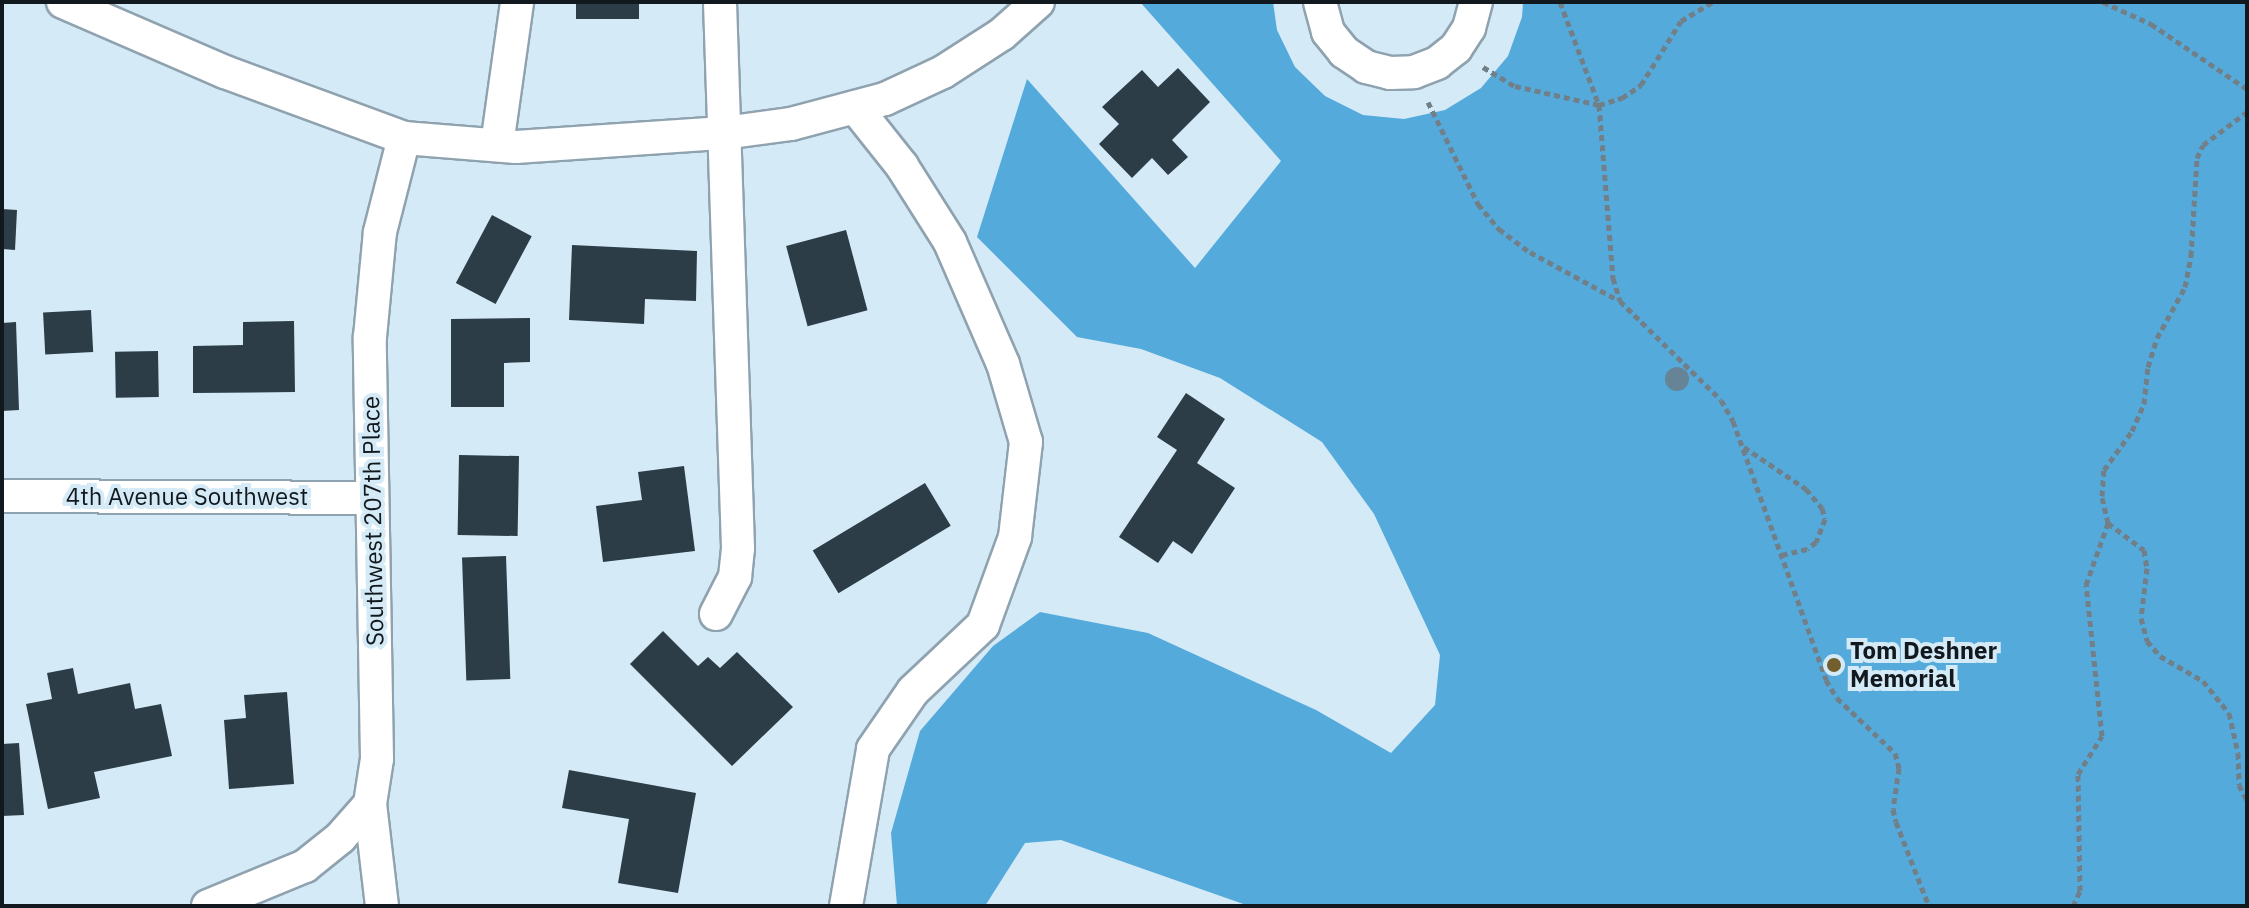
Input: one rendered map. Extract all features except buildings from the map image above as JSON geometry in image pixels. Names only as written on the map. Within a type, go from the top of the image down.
[{"type":"street","points":[[63,2],[225,72],[404,138],[516,147],[724,133],[791,124],[885,99],[943,72],[1002,34],[1038,2]]},
{"type":"street","points":[[497,145],[517,2]]},
{"type":"street","points":[[716,614],[735,577],[738,548],[720,2]]},
{"type":"street","points":[[1320,2],[1328,32],[1344,52],[1366,67],[1390,73],[1414,72],[1437,63],[1456,48],[1469,28],[1476,2]]},
{"type":"street","points":[[846,906],[873,749],[913,691],[983,625],[1015,537],[1026,442],[1003,364],[950,242],[902,166],[855,107]]},
{"type":"street","name":"Southwest 207th Place","points":[[382,906],[370,804],[377,759],[370,337],[380,232],[404,138]]},
{"type":"street","name":"4th Avenue Southwest","points":[[2,496],[372,498]]},
{"type":"street","points":[[208,906],[305,866],[340,838],[370,804]]},
{"type":"path","points":[[1560,2],[1599,105],[1613,278],[1620,301]]},
{"type":"path","points":[[1456,48],[1515,86],[1599,105],[1622,98],[1641,85],[1681,21],[1713,2]]},
{"type":"path","points":[[2103,2],[2151,24],[2247,89]]},
{"type":"path","points":[[1414,72],[1478,204],[1499,229],[1530,252],[1620,301],[1721,400],[1742,446],[1826,680],[1837,698],[1895,753],[1899,768],[1893,809],[1929,906]]},
{"type":"path","points":[[2073,906],[2080,891],[2078,774],[2102,736],[2086,585],[2108,523],[2102,496],[2104,470],[2132,431],[2144,404],[2148,367],[2157,338],[2185,287],[2191,256],[2197,158],[2203,145],[2247,112]]},
{"type":"path","points":[[1742,446],[1806,489],[1822,508],[1825,519],[1816,542],[1807,549],[1781,555]]},
{"type":"path","points":[[2108,523],[2144,550],[2147,568],[2141,618],[2147,641],[2160,656],[2203,681],[2229,713],[2238,753],[2239,785],[2247,800]]},
{"type":"shaded area","points":[[1140,2],[1273,2],[1277,30],[1295,67],[1325,96],[1363,115],[1404,119],[1445,110],[1481,88],[1508,56],[1522,17],[1523,2],[2247,2],[2247,906],[1249,906],[1061,840],[1025,843],[985,906],[897,906],[891,833],[920,731],[993,646],[1040,612],[1148,633],[1316,710],[1391,753],[1435,705],[1440,655],[1374,514],[1322,442],[1220,378],[1141,349],[1077,337],[977,237],[1027,79],[1195,268],[1281,161]]},
{"type":"place","name":"Tom Deshner Memorial","points":[[1834,665]]}]
